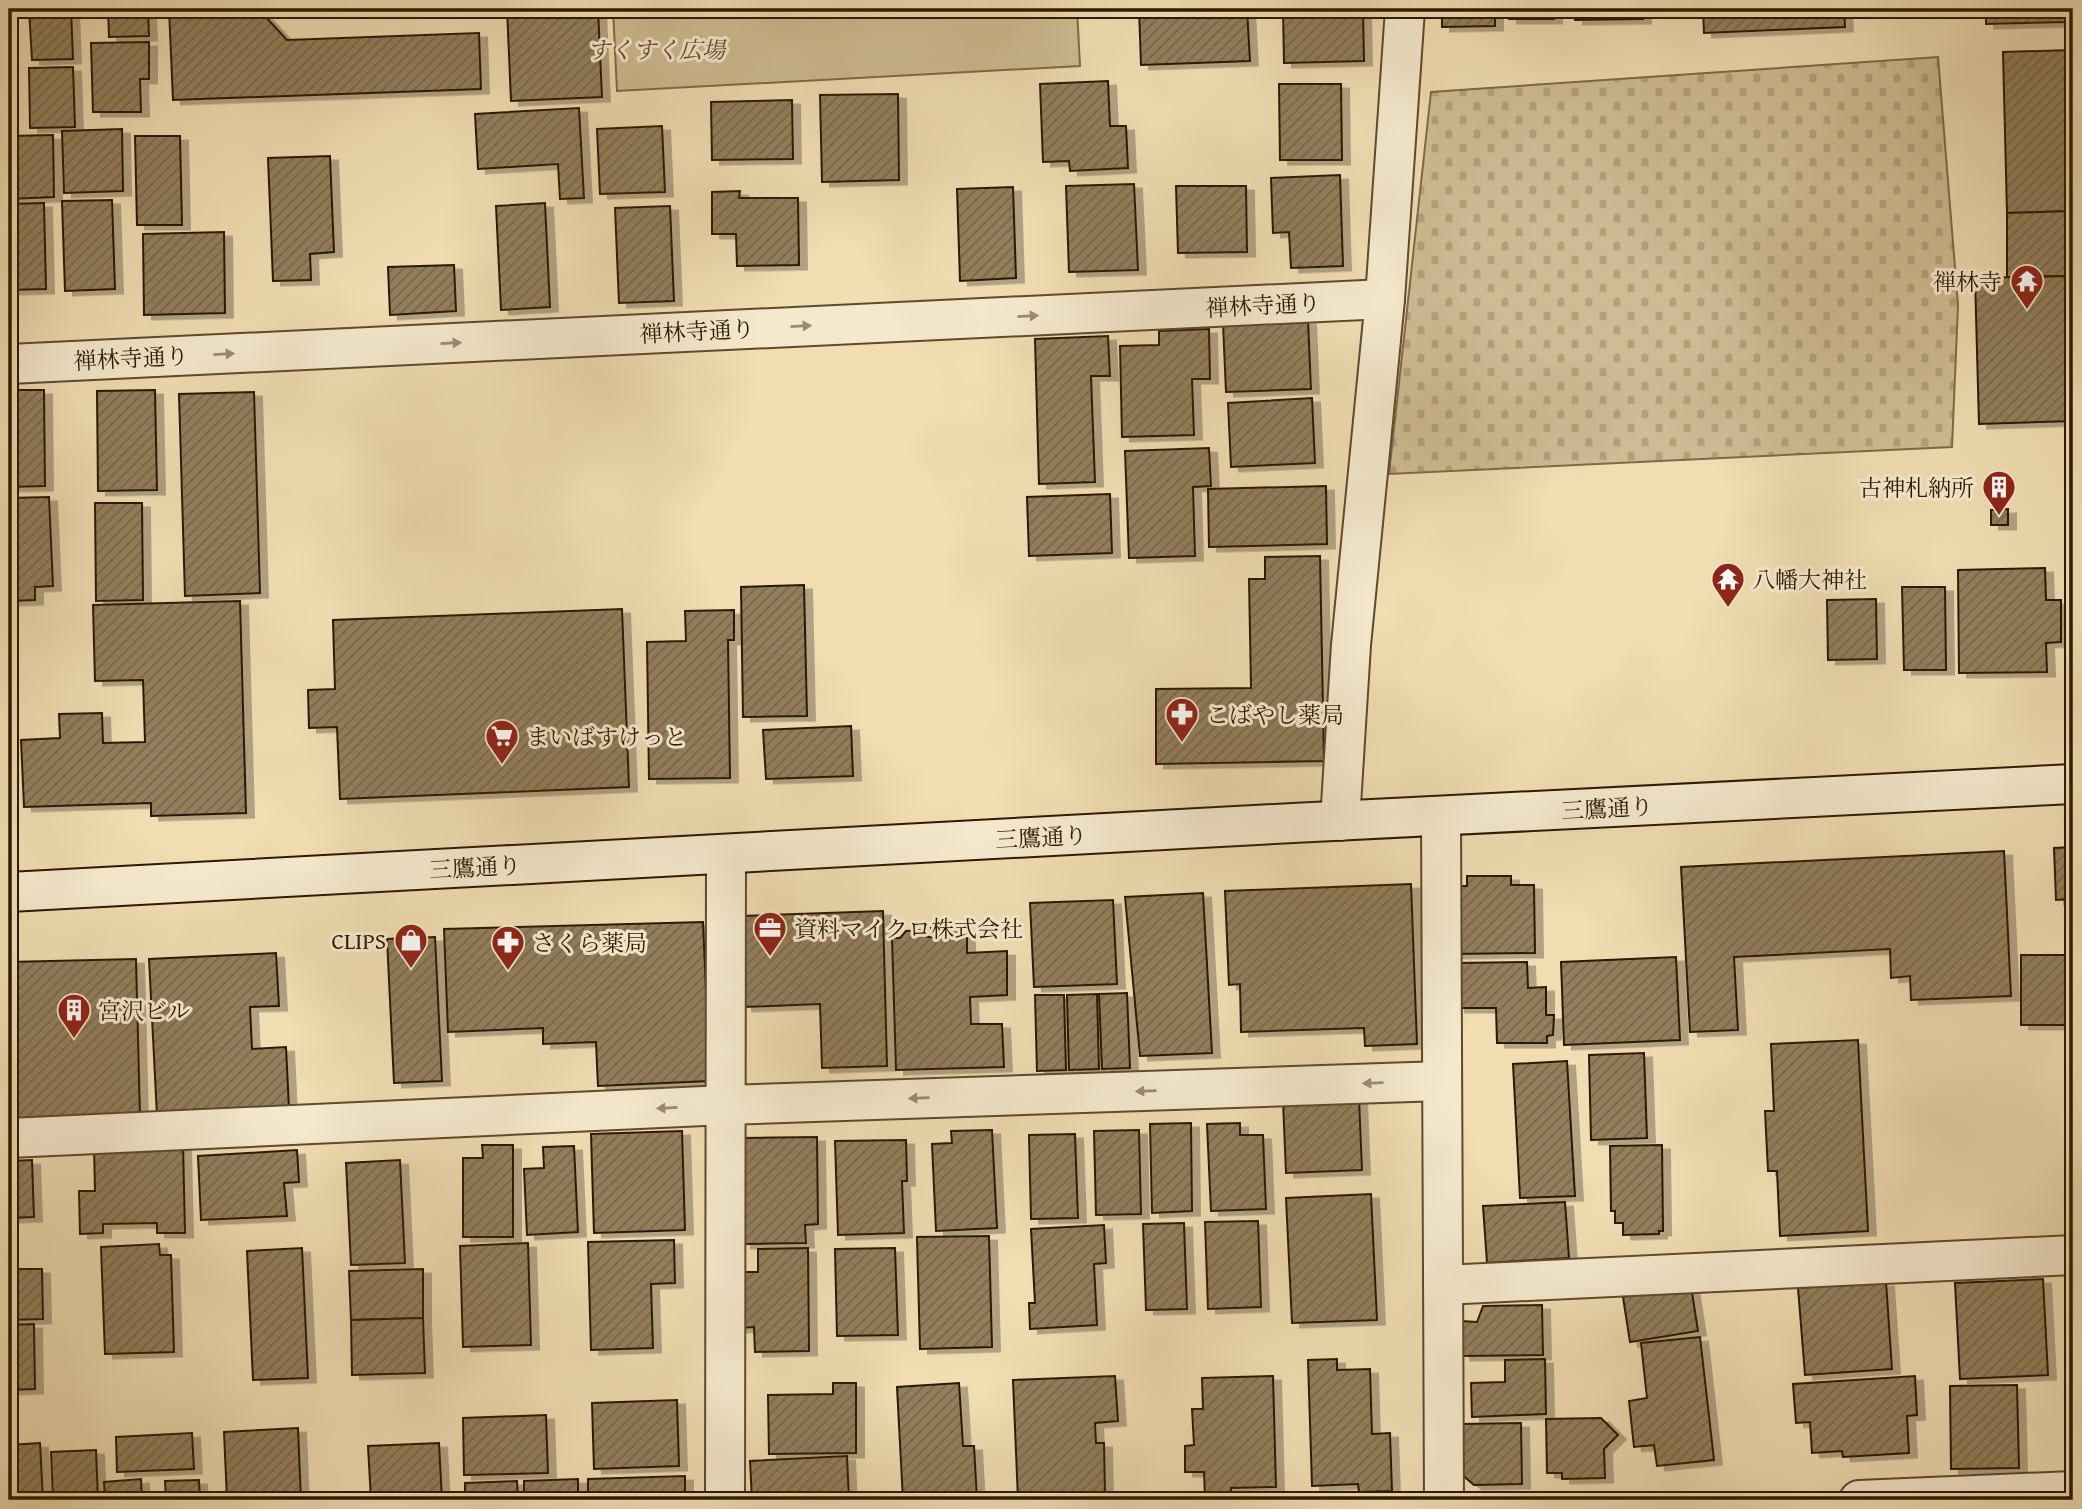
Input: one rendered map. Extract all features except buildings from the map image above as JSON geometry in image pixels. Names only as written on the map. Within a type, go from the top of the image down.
[{"type":"street","points":[[1340,821],[1351,645],[1385,299],[1405,9]]},
{"type":"street","name":"禅林寺通り","points":[[9,364],[1385,299]]},
{"type":"street","name":"三鷹通り","points":[[9,892],[2073,784]]},
{"type":"street","points":[[1441,817],[1444,1500]]},
{"type":"street","points":[[725,1500],[726,854]]},
{"type":"street","points":[[9,1138],[726,1105],[1442,1081]]},
{"type":"street","points":[[1443,1285],[2073,1255]]},
{"type":"street","points":[[1859,1500],[2073,1490]]},
{"type":"green space","name":"すくすく広場","points":[[613,9],[1077,9],[1080,66],[617,91]]},
{"type":"green space","points":[[1938,57],[1958,305],[1952,447],[1389,474],[1431,92]]},
{"type":"place","name":"禅林寺","points":[[2027,311]]},
{"type":"place","name":"古神札納所","points":[[1999,517]]},
{"type":"place","name":"八幡大神社","points":[[1728,609]]},
{"type":"place","name":"こばやし薬局","points":[[1182,744]]},
{"type":"place","name":"まいばすけっと","points":[[502,766]]},
{"type":"place","name":"資料マイクロ株式会社","points":[[770,958]]},
{"type":"place","name":"CLIPS","points":[[411,970]]},
{"type":"place","name":"さくら薬局","points":[[508,972]]},
{"type":"place","name":"宮沢ビル","points":[[74,1040]]}]
